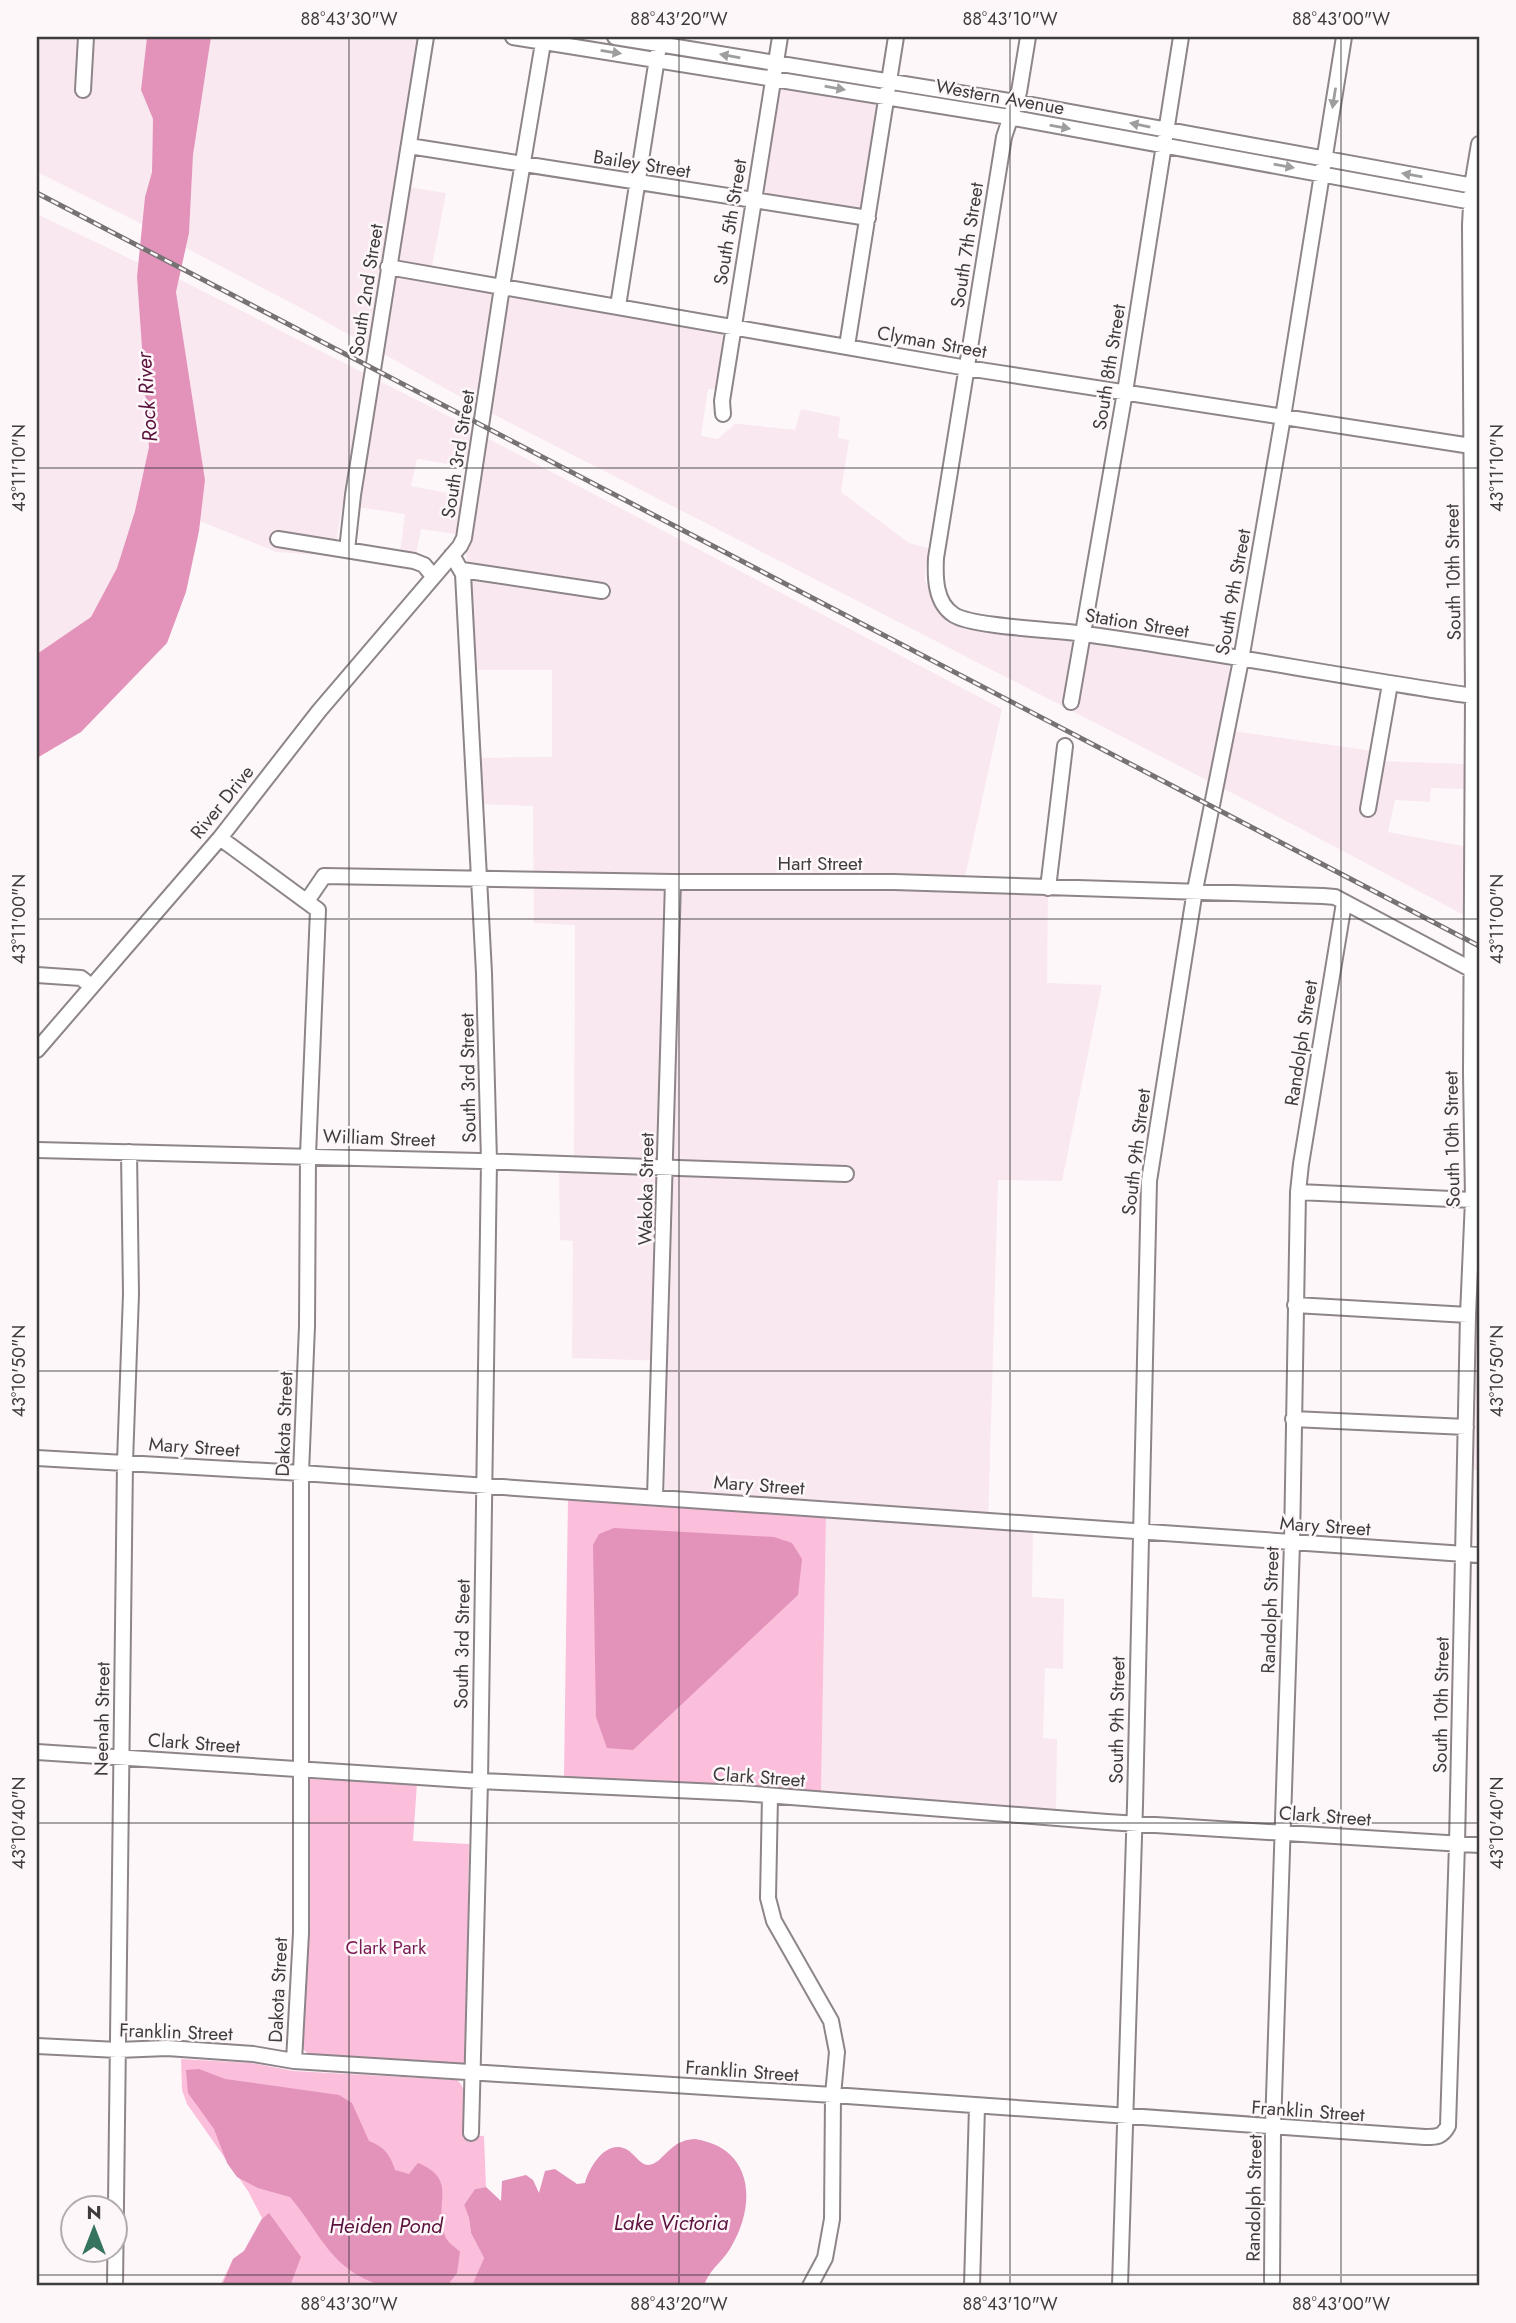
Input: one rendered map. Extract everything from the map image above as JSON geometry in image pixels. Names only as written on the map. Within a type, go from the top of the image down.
[{"type":"street","points":[[83,90],[86,37]]},
{"type":"street","name":"South 2nd Street","points":[[347,550],[388,267],[426,37]]},
{"type":"street","name":"Western Avenue","points":[[513,37],[544,39],[657,60],[889,81],[1015,102],[1166,130],[1475,203]]},
{"type":"street","name":"Western Avenue","points":[[615,37],[660,40],[774,71],[887,97],[1163,146],[1476,187]]},
{"type":"street","name":"South 5th Street","points":[[723,414],[722,401],[733,327],[780,37]]},
{"type":"street","points":[[847,346],[896,37]]},
{"type":"street","name":"South 7th Street","points":[[936,586],[936,558],[1004,137],[1015,102],[1028,37]]},
{"type":"street","name":"South 8th Street","points":[[1072,702],[1125,392],[1181,37]]},
{"type":"street","name":"South 9th Street","points":[[1120,2286],[1149,1181],[1195,890],[1241,660],[1283,417],[1344,37]]},
{"type":"street","name":"South 3rd Street","points":[[433,576],[460,546],[467,529],[502,287],[544,39]]},
{"type":"street","points":[[618,306],[660,40]]},
{"type":"street","name":"South 10th Street","points":[[1444,2134],[1448,2126],[1457,1844],[1468,1315],[1473,1200],[1475,971],[1471,446],[1475,338],[1475,203],[1479,144]]},
{"type":"street","name":"Bailey Street","points":[[409,146],[638,184],[869,218]]},
{"type":"street","name":"Clyman Street","points":[[388,267],[967,368],[1471,446]]},
{"type":"street","points":[[278,539],[414,561],[424,565],[433,576]]},
{"type":"street","points":[[452,555],[462,570],[602,591]]},
{"type":"street","name":"South 3rd Street","points":[[462,570],[480,878],[489,1161],[480,1781],[471,2133]]},
{"type":"street","name":"River Drive","points":[[37,1050],[219,838],[319,711],[433,576]]},
{"type":"street","name":"Station Street","points":[[936,586],[944,604],[955,616],[979,622],[1084,634],[1473,695]]},
{"type":"street","points":[[1368,809],[1390,684]]},
{"type":"street","points":[[1048,888],[1065,746]]},
{"type":"street","points":[[219,838],[307,901]]},
{"type":"street","name":"Hart Street","points":[[307,901],[324,876],[673,882],[894,882],[1195,890],[1335,897],[1475,971]]},
{"type":"street","name":"Wakoka Street","points":[[655,1497],[673,882]]},
{"type":"street","name":"Dakota Street","points":[[294,2061],[301,1933],[301,1473],[307,1326],[308,1156],[318,910],[307,901]]},
{"type":"street","name":"Randolph Street","points":[[1272,2281],[1273,2128],[1292,1543],[1298,1192],[1344,903]]},
{"type":"street","points":[[37,975],[81,978],[91,986]]},
{"type":"street","name":"William Street","points":[[37,1150],[489,1161],[846,1174]]},
{"type":"street","name":"Neenah Street","points":[[115,2286],[125,1462],[131,1294],[129,1152]]},
{"type":"street","points":[[1298,1192],[1473,1200]]},
{"type":"street","points":[[1295,1305],[1468,1315]]},
{"type":"street","points":[[1293,1419],[1466,1427]]},
{"type":"street","name":"Mary Street","points":[[37,1458],[301,1473],[1479,1555]]},
{"type":"street","name":"Clark Street","points":[[37,1752],[480,1781],[770,1796],[1479,1845]]},
{"type":"street","points":[[770,1796],[768,1898],[774,1921],[831,2021],[837,2052],[832,2219],[825,2258],[810,2286]]},
{"type":"street","name":"Franklin Street","points":[[37,2046],[118,2050],[167,2048],[253,2054],[294,2061],[473,2074],[834,2095],[1273,2128],[1425,2137],[1444,2134]]},
{"type":"street","points":[[972,2286],[976,2106]]},
{"type":"shaded area","points":[[37,37],[147,37],[141,90],[153,119],[152,172],[145,197],[144,225],[37,172]]},
{"type":"shaded area","points":[[211,37],[419,37],[395,185],[446,193],[429,281],[489,291],[492,294],[477,406],[301,308],[186,248],[193,156]]},
{"type":"shaded area","points":[[784,88],[870,101],[877,107],[861,214],[760,198],[778,91]]},
{"type":"shaded area","points":[[37,214],[139,263],[137,277],[149,447],[135,511],[117,568],[91,617],[37,654]]},
{"type":"shaded area","points":[[179,279],[474,429],[467,467],[417,459],[411,486],[463,496],[455,534],[421,529],[416,554],[400,551],[405,514],[342,505],[334,556],[276,552],[200,521],[205,480],[176,292]]},
{"type":"shaded area","points":[[512,296],[626,314],[721,333],[723,339],[715,389],[708,389],[701,436],[718,439],[735,424],[795,430],[801,409],[840,417],[838,438],[849,440],[841,492],[909,543],[931,549],[925,569],[925,581],[933,598],[946,614],[1046,635],[1229,666],[1230,677],[1220,729],[1373,751],[1381,761],[1466,764],[1465,789],[1431,788],[1430,802],[1395,800],[1388,832],[1479,849],[1479,923],[1271,813],[491,413],[508,302]]},
{"type":"shaded area","points":[[487,438],[1002,709],[964,890],[1048,892],[1047,983],[1102,985],[1062,1181],[998,1180],[988,1526],[1033,1529],[1032,1597],[1064,1599],[1063,1669],[1045,1668],[1043,1738],[1057,1739],[1056,1814],[821,1794],[826,1502],[665,1489],[667,1361],[572,1358],[573,1241],[560,1240],[559,1170],[574,1170],[575,925],[534,923],[533,806],[480,804],[479,758],[552,757],[552,670],[474,670],[466,550],[473,530]]},
{"type":"shaded area","points":[[1479,998],[1479,1470],[1471,1470]]},
{"type":"green space","points":[[568,1497],[826,1515],[821,1794],[770,1788],[564,1777]]},
{"type":"green space","name":"Clark Park","points":[[306,1779],[417,1783],[413,1841],[469,1844],[466,2061],[459,2067],[312,2058],[303,2049]]},
{"type":"green space","points":[[181,2059],[251,2063],[294,2071],[457,2080],[466,2098],[465,2135],[484,2136],[486,2187],[475,2189],[464,2205],[471,2233],[484,2258],[472,2286],[220,2286],[233,2259],[244,2251],[262,2218],[248,2191],[187,2104],[182,2090]]},
{"type":"water","name":"Rock River","points":[[147,37],[211,37],[193,155],[189,233],[176,292],[205,480],[199,531],[186,592],[167,643],[81,732],[37,758],[37,654],[91,617],[117,568],[135,511],[149,447],[137,277],[145,197],[152,172],[153,119],[141,90]]},
{"type":"water","points":[[614,1528],[774,1537],[792,1543],[802,1559],[798,1595],[633,1750],[607,1748],[596,1717],[593,1545],[599,1534]]},
{"type":"water","name":"Heiden Pond","points":[[199,2069],[225,2079],[339,2095],[352,2103],[369,2141],[386,2152],[395,2170],[409,2174],[418,2163],[431,2170],[442,2185],[441,2214],[445,2236],[460,2252],[457,2273],[447,2286],[388,2287],[364,2279],[328,2249],[290,2197],[258,2188],[237,2177],[227,2163],[214,2129],[188,2093],[186,2070]]},
{"type":"water","name":"Lake Victoria","points":[[695,2139],[714,2144],[729,2153],[739,2166],[746,2196],[739,2230],[731,2247],[709,2275],[704,2286],[472,2286],[484,2258],[471,2233],[464,2205],[475,2189],[486,2187],[501,2201],[502,2181],[526,2175],[533,2180],[539,2193],[545,2171],[555,2169],[577,2184],[585,2183],[594,2163],[605,2151],[612,2148],[626,2149],[648,2165],[654,2164],[679,2143]]},
{"type":"water","points":[[269,2213],[301,2257],[290,2286],[222,2286],[233,2259],[244,2251],[262,2219]]},
{"type":"railway","points":[[37,193],[1479,946]]}]
